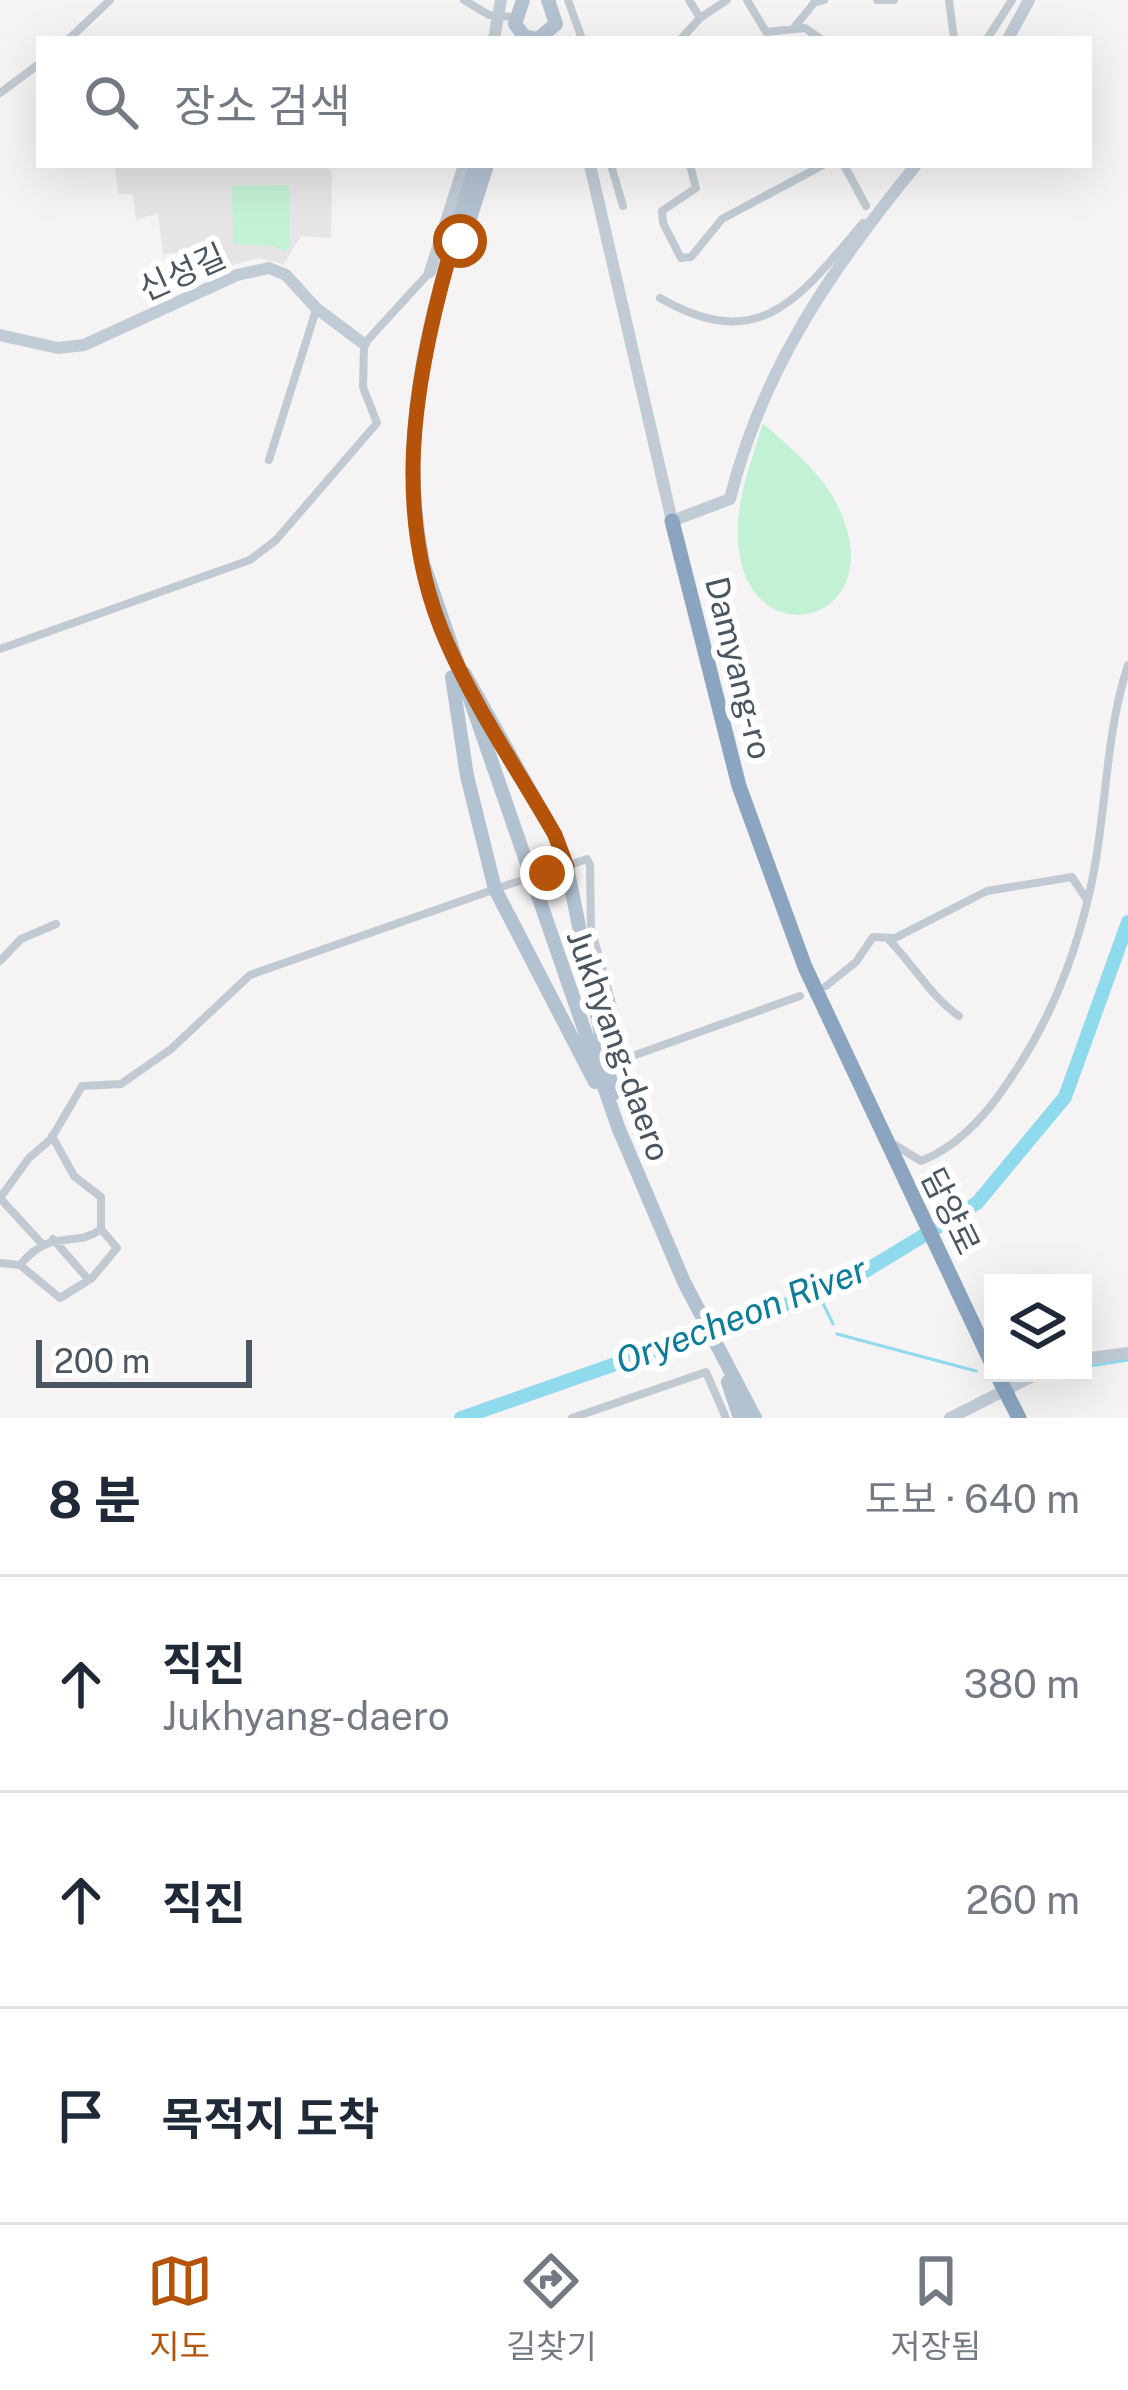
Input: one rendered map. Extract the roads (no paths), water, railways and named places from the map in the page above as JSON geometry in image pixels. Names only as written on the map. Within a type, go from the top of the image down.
[{"type":"highway","name":"Damyang-ro","points":[[672,520],[739,786],[805,967],[895,1165]]},
{"type":"highway","name":"담양로","points":[[895,1165],[984,1348]]},
{"type":"highway","points":[[1001,1382],[1018,1418]]},
{"type":"main road","points":[[501,0],[514,14]]},
{"type":"main road","points":[[1010,36],[1029,0]]},
{"type":"main road","points":[[430,272],[463,168]]},
{"type":"main road","name":"Jukhyang-daero","points":[[475,168],[417,378],[412,447],[416,525],[447,643],[618,1127],[684,1282],[755,1418]]},
{"type":"main road","name":"Jukhyang-daero","points":[[449,257],[467,226],[486,168]]},
{"type":"main road","name":"Damyang-ro","points":[[591,168],[672,520]]},
{"type":"main road","points":[[672,520],[730,499],[755,414],[799,325],[913,168]]},
{"type":"main road","name":"신성길","points":[[0,335],[58,348],[84,345],[206,287],[262,269],[286,275],[316,308],[364,344]]},
{"type":"main road","points":[[447,643],[555,835],[567,867],[600,1012],[618,1127]]},
{"type":"main road","points":[[447,643],[467,776],[495,889],[618,1127]]},
{"type":"main road","points":[[1092,1358],[1128,1353]]},
{"type":"main road","points":[[725,1365],[740,1418]]},
{"type":"main road","points":[[950,1418],[1022,1382]]},
{"type":"street","points":[[72,36],[110,0]]},
{"type":"street","points":[[464,0],[514,14]]},
{"type":"street","points":[[688,0],[700,18]]},
{"type":"street","points":[[684,36],[727,0]]},
{"type":"street","points":[[747,0],[766,32],[811,30],[818,36]]},
{"type":"street","points":[[794,29],[814,3],[824,0]]},
{"type":"street","points":[[872,0],[894,0]]},
{"type":"street","points":[[949,0],[954,36]]},
{"type":"street","points":[[989,36],[1012,0]]},
{"type":"street","points":[[557,9],[580,36]]},
{"type":"street","points":[[0,93],[36,66]]},
{"type":"street","points":[[611,168],[623,206]]},
{"type":"street","points":[[691,168],[695,188],[662,211],[681,258],[691,257],[722,219],[818,168]]},
{"type":"street","points":[[846,168],[866,206]]},
{"type":"street","points":[[660,298],[704,321],[725,325],[778,310],[806,289],[913,168]]},
{"type":"street","points":[[0,650],[250,560],[276,540],[376,423],[363,387],[364,344],[449,257]]},
{"type":"street","points":[[269,460],[316,308]]},
{"type":"street","points":[[880,1132],[913,1160],[921,1161],[953,1142],[992,1105],[1053,1007],[1087,900],[1114,717],[1128,665]]},
{"type":"street","points":[[547,873],[587,859],[590,865],[590,928],[628,1058],[800,996]]},
{"type":"street","points":[[826,986],[856,962],[873,937],[888,938],[931,923],[988,891],[1072,877],[1087,900]]},
{"type":"street","points":[[88,1279],[0,1198],[29,1157],[52,1136],[82,1085],[121,1084],[171,1048],[250,975],[514,883]]},
{"type":"street","points":[[0,961],[21,939],[56,924]]},
{"type":"street","points":[[888,938],[914,963],[934,997],[958,1016]]},
{"type":"street","points":[[0,1263],[20,1265],[60,1298],[88,1279],[117,1248],[101,1229],[101,1196],[74,1176],[52,1136]]},
{"type":"street","points":[[20,1265],[47,1241],[92,1236],[101,1229]]},
{"type":"street","points":[[572,1418],[706,1372],[726,1418]]},
{"type":"waterway","name":"Oryecheon River","points":[[461,1418],[844,1284],[977,1203],[1065,1097],[1128,922]]},
{"type":"waterway","points":[[818,1293],[833,1324]]},
{"type":"waterway","points":[[837,1334],[976,1371]]},
{"type":"waterway","points":[[1092,1366],[1128,1360]]},
{"type":"tunnel","points":[[513,883],[547,873]]}]
